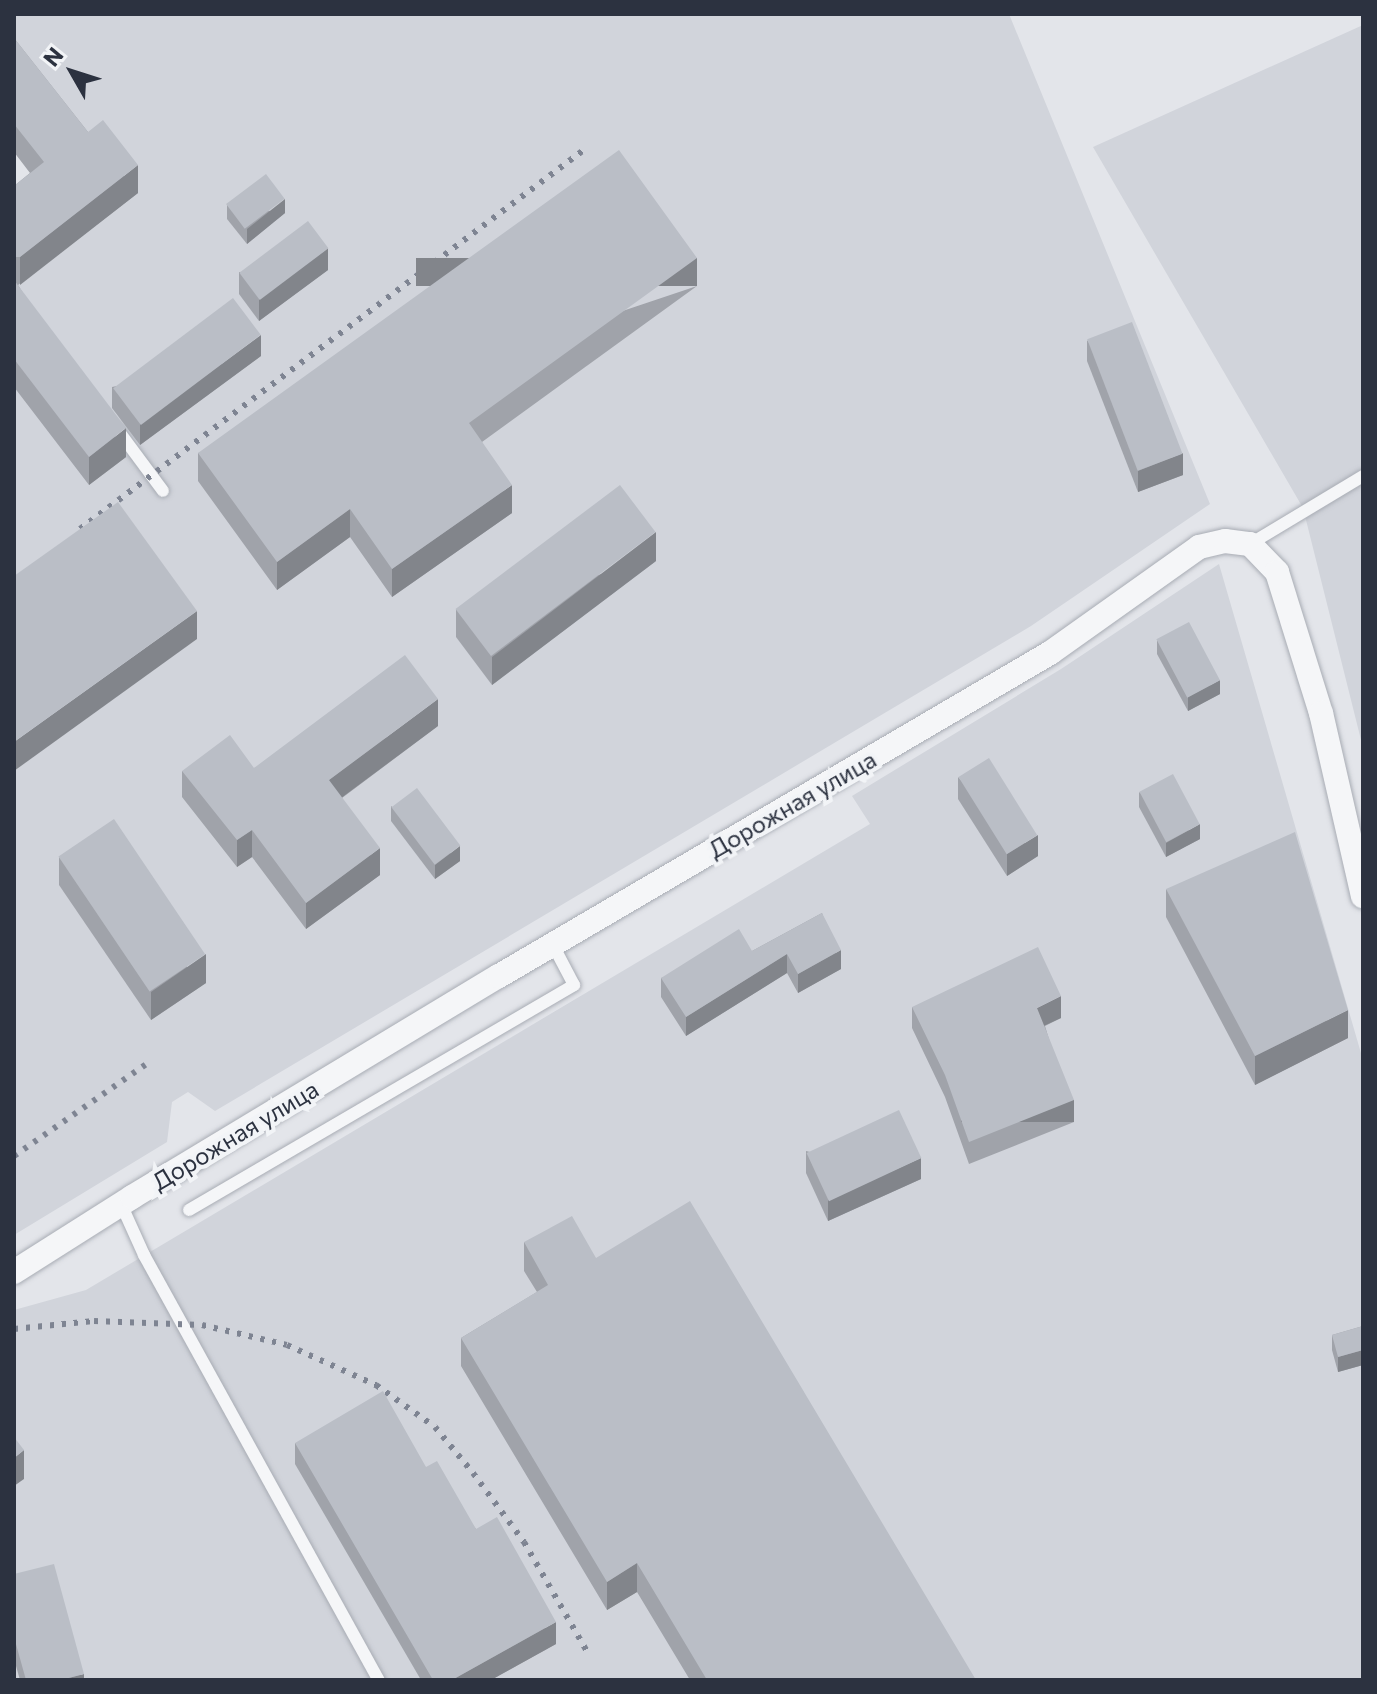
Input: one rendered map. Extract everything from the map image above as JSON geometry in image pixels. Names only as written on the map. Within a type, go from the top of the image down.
[{"type":"street","name":"Дорожная улица","points":[[14,1272],[121,1204],[553,945],[1050,653],[1199,547],[1225,541],[1250,544]]},
{"type":"street","points":[[1250,544],[1277,572],[1295,621],[1321,713],[1363,896]]},
{"type":"lane","points":[[107,416],[163,491]]},
{"type":"lane","points":[[1250,544],[1363,476]]},
{"type":"lane","points":[[189,1210],[574,985],[553,945]]},
{"type":"lane","points":[[121,1204],[144,1255],[379,1680]]},
{"type":"shaded area","points":[[14,14],[1009,14],[1210,504],[1031,626],[215,1111],[188,1092],[172,1102],[167,1142],[14,1235],[14,214],[44,190],[14,152]]},
{"type":"shaded area","points":[[1363,25],[1363,748],[1303,508],[1093,147]]},
{"type":"shaded area","points":[[1219,564],[1363,1060],[1363,1680],[14,1680],[14,1310],[86,1290],[870,824],[852,796],[1061,669]]},
{"type":"building","points":[[14,38],[88,132],[103,120],[138,165],[20,257],[14,257],[14,186],[44,162],[14,124]]},
{"type":"building","points":[[619,150],[697,258],[469,423],[512,485],[392,569],[350,509],[277,562],[198,453]]},
{"type":"building","points":[[266,174],[285,199],[245,229],[226,204]]},
{"type":"building","points":[[308,221],[328,248],[260,300],[239,273]]},
{"type":"building","points":[[14,280],[126,428],[89,457],[14,359]]},
{"type":"building","points":[[233,298],[261,335],[141,425],[113,388]]},
{"type":"building","points":[[1132,322],[1183,454],[1138,471],[1087,339]]},
{"type":"building","points":[[620,485],[656,532],[491,656],[455,609]]},
{"type":"building","points":[[118,502],[197,611],[14,742],[14,576]]},
{"type":"building","points":[[1189,622],[1220,680],[1187,698],[1156,639]]},
{"type":"building","points":[[405,655],[438,699],[329,780],[380,848],[306,903],[252,830],[237,840],[182,771],[230,735],[254,768]]},
{"type":"building","points":[[989,758],[1037,835],[1007,854],[958,777]]},
{"type":"building","points":[[1173,774],[1200,824],[1166,842],[1139,792]]},
{"type":"building","points":[[417,788],[460,846],[435,865],[391,807]]},
{"type":"building","points":[[114,819],[205,954],[150,992],[58,856]]},
{"type":"building","points":[[1295,832],[1348,1010],[1255,1056],[1166,889]]},
{"type":"building","points":[[822,913],[841,950],[798,974],[787,954],[686,1017],[661,978],[739,929],[752,951]]},
{"type":"building","points":[[1038,947],[1061,996],[1037,1008],[1074,1100],[969,1142],[945,1075],[912,1007]]},
{"type":"building","points":[[899,1110],[921,1158],[829,1201],[807,1153]]},
{"type":"building","points":[[690,1201],[976,1680],[707,1680],[637,1563],[607,1582],[461,1338],[548,1285],[524,1242],[572,1216],[596,1258]]},
{"type":"building","points":[[1363,1326],[1363,1350],[1338,1357],[1332,1335]]},
{"type":"building","points":[[383,1391],[426,1467],[437,1461],[476,1529],[497,1517],[556,1622],[452,1680],[433,1680],[295,1443]]},
{"type":"building","points":[[14,1437],[24,1450],[14,1458]]},
{"type":"building","points":[[54,1564],[84,1674],[61,1680],[26,1680],[14,1637],[14,1574]]},
{"type":"railway","points":[[80,529],[585,149]]},
{"type":"railway","points":[[14,1156],[148,1063]]},
{"type":"railway","points":[[14,1329],[94,1321],[202,1325],[287,1345],[376,1385],[435,1427],[473,1473],[524,1542],[586,1650]]}]
